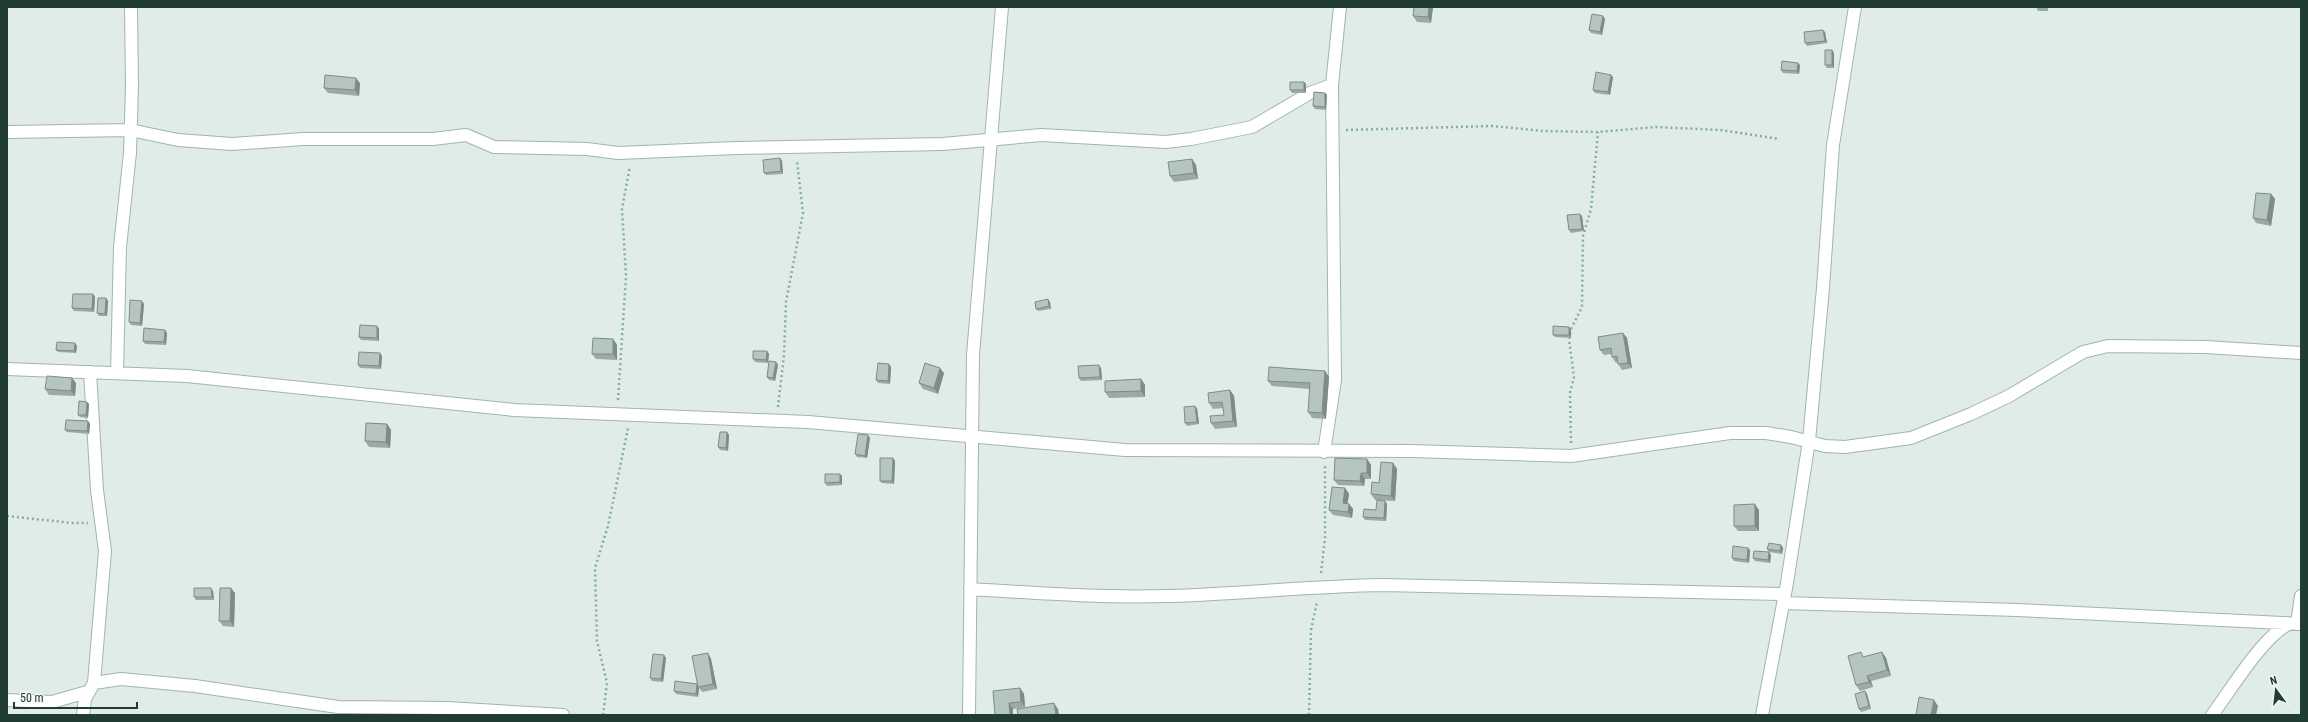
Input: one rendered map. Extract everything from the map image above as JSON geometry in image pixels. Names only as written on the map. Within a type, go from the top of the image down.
[{"type":"street","points":[[117,373],[120,246],[130,153],[132,86],[131,7]]},
{"type":"street","points":[[969,715],[973,355],[1002,7]]},
{"type":"street","points":[[1324,452],[1335,380],[1332,85],[1340,7]]},
{"type":"street","points":[[1762,715],[1809,441],[1823,288],[1833,145],[1855,7]]},
{"type":"street","points":[[7,132],[130,130],[178,140],[232,144],[303,139],[433,139],[466,134],[494,147],[632,152],[796,146],[943,144],[1041,135],[1088,136],[1146,142],[1191,139],[1252,127],[1310,93],[1332,85]]},
{"type":"street","points":[[7,369],[187,376],[514,410],[777,421],[1125,450],[1441,452],[1571,456],[1730,433],[1766,433],[1809,441],[1825,446],[1845,447],[1911,438],[1930,432],[2009,396],[2083,352],[2108,346],[2206,347],[2301,353]]},
{"type":"street","points":[[84,715],[91,688],[104,577],[105,551],[100,523],[90,372]]},
{"type":"street","points":[[970,589],[1053,594],[1167,596],[1320,586],[1391,585],[1783,599],[2295,624]]},
{"type":"street","points":[[2295,624],[2301,596]]},
{"type":"street","points":[[2212,715],[2267,642],[2280,628],[2295,624]]},
{"type":"street","points":[[7,700],[52,702],[121,679],[195,686],[338,707],[447,708],[563,715]]},
{"type":"path","points":[[1332,129],[1364,131],[1492,126],[1543,131],[1598,132],[1656,127],[1720,130],[1780,139]]},
{"type":"path","points":[[1571,456],[1570,393],[1574,377],[1570,339],[1571,329],[1582,307],[1583,236],[1590,209],[1598,132]]},
{"type":"path","points":[[777,421],[784,354],[786,302],[803,213],[796,146]]},
{"type":"path","points":[[617,414],[626,276],[622,210],[632,152]]},
{"type":"path","points":[[603,715],[607,683],[597,641],[595,568],[608,526],[631,414]]},
{"type":"path","points":[[1309,715],[1311,630],[1320,586],[1325,538],[1324,452]]},
{"type":"path","points":[[7,516],[72,523],[100,523]]},
{"type":"building","points":[[1414,7],[1429,7],[1428,17],[1413,16]]},
{"type":"building","points":[[1592,14],[1603,16],[1600,32],[1589,30]]},
{"type":"building","points":[[1823,30],[1825,41],[1805,43],[1804,32]]},
{"type":"building","points":[[1825,50],[1832,50],[1832,65],[1825,65]]},
{"type":"building","points":[[1782,61],[1798,63],[1797,71],[1781,70]]},
{"type":"building","points":[[1596,72],[1611,75],[1608,92],[1593,90]]},
{"type":"building","points":[[325,75],[356,78],[355,90],[324,88]]},
{"type":"building","points":[[1290,82],[1304,82],[1304,90],[1290,90]]},
{"type":"building","points":[[1314,92],[1325,93],[1325,107],[1313,106]]},
{"type":"building","points":[[780,158],[781,171],[764,173],[763,160]]},
{"type":"building","points":[[1192,159],[1194,173],[1170,176],[1168,162]]},
{"type":"building","points":[[2256,193],[2271,194],[2267,220],[2253,218]]},
{"type":"building","points":[[1580,214],[1582,229],[1569,230],[1567,215]]},
{"type":"building","points":[[73,294],[93,294],[92,309],[72,308]]},
{"type":"building","points":[[98,298],[106,298],[105,314],[97,313]]},
{"type":"building","points":[[1048,299],[1049,306],[1036,309],[1035,302]]},
{"type":"building","points":[[130,300],[142,301],[140,323],[129,322]]},
{"type":"building","points":[[360,325],[377,326],[377,338],[359,337]]},
{"type":"building","points":[[1553,326],[1569,327],[1569,335],[1553,335]]},
{"type":"building","points":[[144,328],[165,330],[164,342],[143,341]]},
{"type":"building","points":[[1623,333],[1628,363],[1618,364],[1617,356],[1612,357],[1611,348],[1600,350],[1598,337]]},
{"type":"building","points":[[593,338],[613,339],[613,354],[592,354]]},
{"type":"building","points":[[57,342],[75,343],[74,351],[56,350]]},
{"type":"building","points":[[753,351],[767,351],[766,360],[753,359]]},
{"type":"building","points":[[359,352],[380,353],[379,366],[358,365]]},
{"type":"building","points":[[769,361],[776,362],[773,378],[767,377]]},
{"type":"building","points":[[878,363],[889,364],[888,381],[876,380]]},
{"type":"building","points":[[925,363],[940,368],[934,388],[919,383]]},
{"type":"building","points":[[1099,365],[1100,377],[1079,378],[1078,366]]},
{"type":"building","points":[[1269,367],[1325,371],[1322,413],[1308,412],[1310,383],[1268,381]]},
{"type":"building","points":[[47,376],[72,378],[71,391],[45,389]]},
{"type":"building","points":[[1141,379],[1141,391],[1105,392],[1105,381]]},
{"type":"building","points":[[1230,390],[1233,421],[1211,423],[1210,416],[1224,415],[1222,402],[1209,403],[1208,393]]},
{"type":"building","points":[[79,401],[87,402],[86,415],[78,415]]},
{"type":"building","points":[[1195,406],[1197,422],[1185,423],[1184,407]]},
{"type":"building","points":[[66,420],[88,421],[87,431],[65,430]]},
{"type":"building","points":[[366,423],[387,424],[386,442],[365,441]]},
{"type":"building","points":[[720,432],[727,432],[726,448],[718,447]]},
{"type":"building","points":[[858,434],[868,435],[865,456],[855,454]]},
{"type":"building","points":[[880,458],[893,458],[892,481],[880,481]]},
{"type":"building","points":[[1335,458],[1367,459],[1367,473],[1361,473],[1360,481],[1334,480]]},
{"type":"building","points":[[1381,462],[1393,463],[1391,496],[1371,494],[1372,482],[1379,483]]},
{"type":"building","points":[[825,474],[840,474],[840,482],[825,483]]},
{"type":"building","points":[[1332,487],[1345,488],[1343,503],[1349,504],[1348,512],[1329,510]]},
{"type":"building","points":[[1377,500],[1385,501],[1384,518],[1363,517],[1364,509],[1376,510]]},
{"type":"building","points":[[1755,504],[1755,526],[1734,526],[1734,505]]},
{"type":"building","points":[[1769,543],[1781,545],[1780,551],[1767,549]]},
{"type":"building","points":[[1733,546],[1748,548],[1747,560],[1732,558]]},
{"type":"building","points":[[1754,551],[1769,552],[1768,560],[1753,558]]},
{"type":"building","points":[[194,588],[211,588],[212,597],[194,597]]},
{"type":"building","points":[[220,588],[231,588],[230,621],[219,621]]},
{"type":"building","points":[[1861,652],[1863,657],[1882,652],[1887,670],[1867,676],[1869,682],[1856,685],[1848,656]]},
{"type":"building","points":[[708,653],[713,684],[698,687],[692,656]]},
{"type":"building","points":[[653,654],[664,655],[661,679],[650,678]]},
{"type":"building","points":[[675,681],[697,684],[696,694],[674,691]]},
{"type":"building","points":[[1020,688],[1021,702],[1009,703],[1010,715],[995,715],[993,691]]},
{"type":"building","points":[[1865,691],[1869,706],[1859,709],[1855,694]]},
{"type":"building","points":[[1919,697],[1934,700],[1931,715],[1916,715]]},
{"type":"building","points":[[1054,703],[1056,715],[1018,715],[1017,709]]}]
